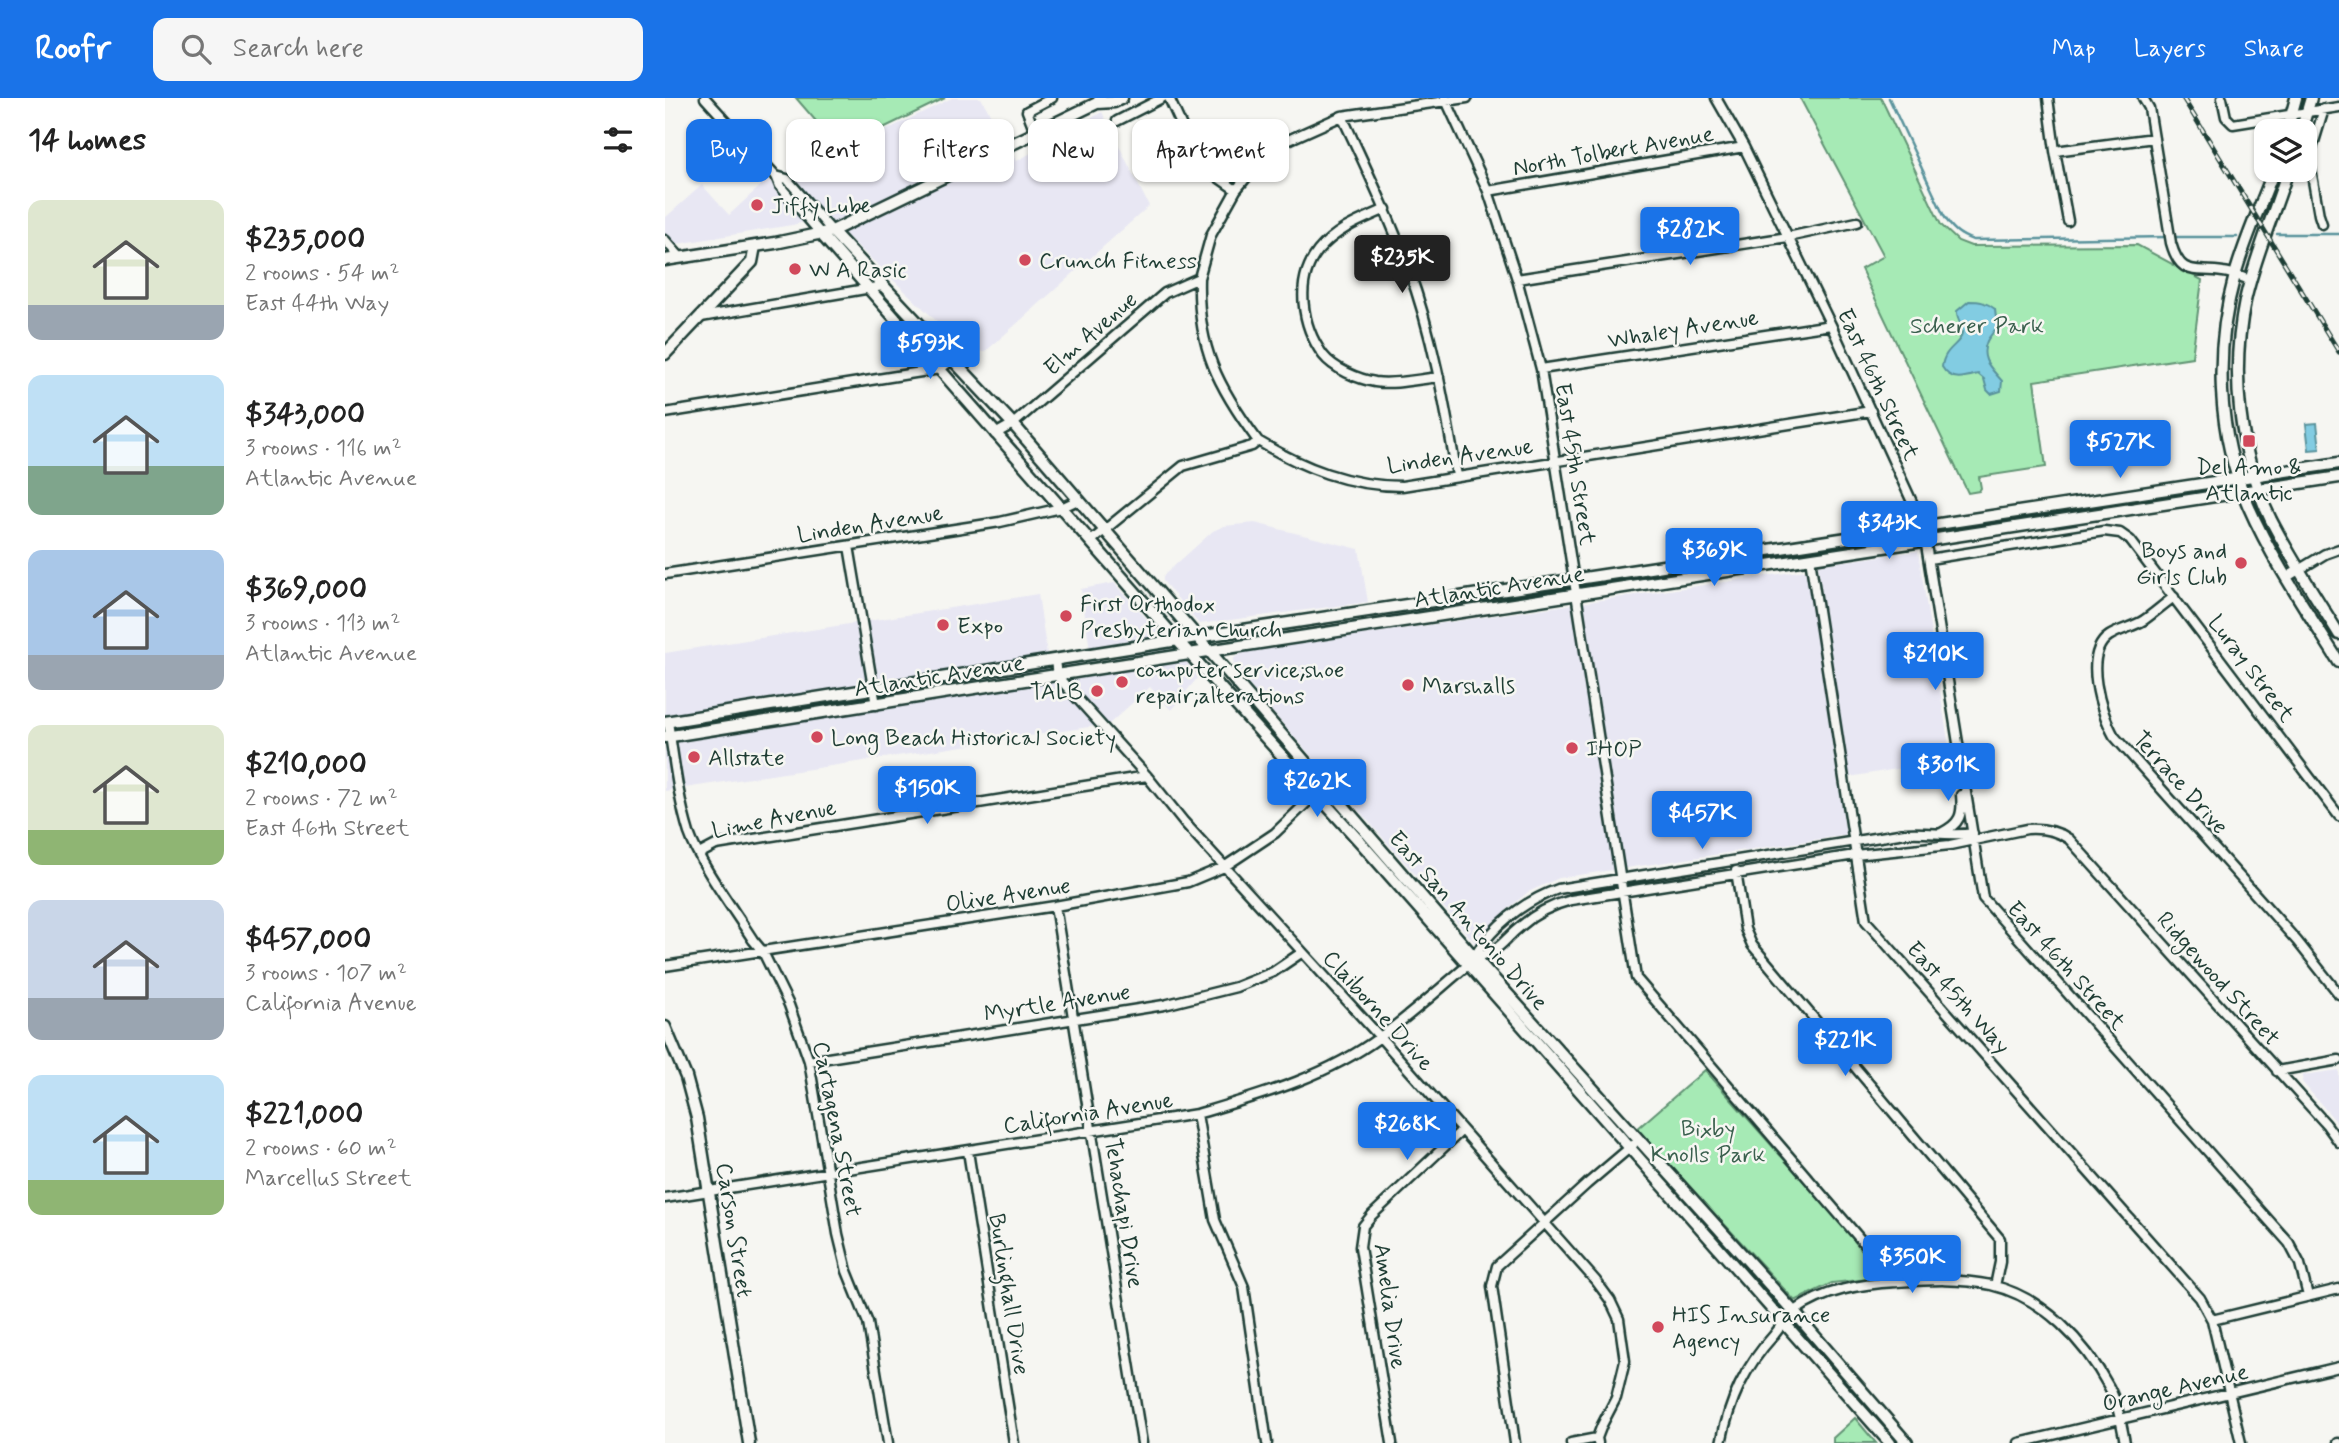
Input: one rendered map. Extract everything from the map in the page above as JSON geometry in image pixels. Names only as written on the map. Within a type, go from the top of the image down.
[{"type":"main road","points":[[1065,119],[1099,101],[1114,102],[1122,98]]},
{"type":"main road","points":[[2290,119],[2296,98]]},
{"type":"main road","points":[[2305,119],[2311,98]]},
{"type":"main road","points":[[665,260],[832,231],[1028,138]]},
{"type":"main road","points":[[2270,182],[2235,275],[2224,335],[2223,395],[2226,429],[2243,492],[2260,529],[2339,662]]},
{"type":"main road","points":[[2284,182],[2250,280],[2239,344],[2238,384],[2242,420],[2253,475],[2271,519],[2339,634]]},
{"type":"main road","name":"East San Antonio Drive","points":[[832,231],[1013,424],[1207,651],[1326,784],[1629,1148],[1890,1443]]},
{"type":"main road","name":"East San Antonio Drive","points":[[821,234],[1314,794],[1638,1141],[1794,1312],[1907,1443]]},
{"type":"main road","points":[[665,354],[752,262],[755,246]]},
{"type":"main road","name":"Atlantic Avenue","points":[[667,722],[1197,637],[2339,463]]},
{"type":"main road","name":"Atlantic Avenue","points":[[668,737],[1577,593],[2339,477]]},
{"type":"main road","name":"Carson Street","points":[[665,1027],[679,1057],[692,1097],[710,1191],[749,1443]]},
{"type":"street","name":"East San Antonio Drive","points":[[705,98],[776,176],[780,186],[821,234]]},
{"type":"street","points":[[1030,119],[1027,111],[1052,98]]},
{"type":"street","points":[[1118,120],[1162,98]]},
{"type":"street","points":[[1168,98],[1199,164],[1236,190]]},
{"type":"street","points":[[1091,541],[1184,466],[1252,446],[1258,441],[1233,406],[1210,363],[1201,328],[1199,278],[1211,235],[1236,190],[1255,167],[1286,141],[1342,116],[1467,98]]},
{"type":"street","name":"East 46th Street","points":[[1716,98],[1744,147],[1831,325],[1923,526],[1982,892],[1989,907],[2289,1243],[2300,1264],[2308,1296]]},
{"type":"street","points":[[2048,98],[2068,221]]},
{"type":"street","points":[[2143,98],[2149,108],[2171,243],[2177,260],[2191,270],[2221,271],[2250,280]]},
{"type":"street","points":[[2222,98],[2226,117],[2232,124],[2339,107]]},
{"type":"street","name":"East 45th Street","points":[[1446,100],[1488,191],[1517,279],[1541,369],[1636,978],[1897,1282]]},
{"type":"street","points":[[2322,224],[2309,158],[2324,109]]},
{"type":"street","points":[[1342,116],[1386,209],[1409,270],[1439,377],[1457,477]]},
{"type":"street","points":[[2055,151],[2154,138]]},
{"type":"street","name":"North Tolbert Avenue","points":[[1488,191],[1744,147]]},
{"type":"street","name":"East San Antonio Drive","points":[[776,176],[787,179],[832,231]]},
{"type":"street","points":[[1386,209],[1353,223],[1317,252],[1307,270],[1302,298],[1308,327],[1324,357],[1353,375],[1374,382],[1439,377]]},
{"type":"street","points":[[1517,279],[1788,237],[1857,222]]},
{"type":"street","points":[[665,240],[680,257]]},
{"type":"street","name":"Elm Avenue","points":[[995,434],[1013,424],[1165,293],[1199,278]]},
{"type":"street","points":[[701,317],[883,286]]},
{"type":"street","name":"Whaley Avenue","points":[[1541,369],[1831,325]]},
{"type":"street","points":[[665,413],[940,369],[953,359]]},
{"type":"street","name":"Linden Avenue","points":[[1258,441],[1306,467],[1347,481],[1402,486],[1871,411]]},
{"type":"street","name":"Linden Avenue","points":[[665,574],[1000,522],[1061,508],[1078,500]]},
{"type":"street","name":"Luray Street","points":[[1929,559],[2104,531],[2115,531],[2130,540],[2339,816]]},
{"type":"street","points":[[849,546],[876,705]]},
{"type":"street","points":[[2287,576],[2339,549]]},
{"type":"street","name":"East 45th Way","points":[[1810,558],[1866,921],[2200,1298],[2212,1320],[2241,1443]]},
{"type":"street","name":"Terrace Drive","points":[[2174,597],[2143,621],[2110,635],[2099,645],[2095,662],[2105,719],[2114,736],[2297,942],[2339,994]]},
{"type":"street","points":[[1055,660],[1057,676]]},
{"type":"street","name":"Claiborne Drive","points":[[1057,676],[1224,867],[1544,1222],[1610,1300],[1619,1319],[1625,1360],[1616,1398],[1598,1440]]},
{"type":"street","name":"Cartagena Street","points":[[667,722],[689,834],[699,854],[763,952],[789,1005],[809,1061],[838,1234],[847,1271],[868,1323],[888,1443]]},
{"type":"street","name":"Lime Avenue","points":[[699,854],[716,845],[1147,776]]},
{"type":"street","name":"Olive Avenue","points":[[665,966],[1170,887],[1224,867],[1275,832],[1326,784]]},
{"type":"street","points":[[1941,833],[1961,818],[1961,793],[1965,786]]},
{"type":"street","name":"California Avenue","points":[[665,1198],[1197,1114],[1277,1090],[1324,1070],[1380,1037],[1471,961],[1484,942],[1513,913],[1541,895],[1558,889],[1925,831],[1974,836],[2039,828],[2060,833],[2069,839]]},
{"type":"street","name":"California Avenue","points":[[1471,961],[1494,952],[1520,926],[1544,909],[1571,900],[1854,855],[1950,845],[1974,836]]},
{"type":"street","name":"Ridgewood Street","points":[[2069,839],[2339,1142]]},
{"type":"street","points":[[1735,861],[1745,929],[1752,945],[2000,1239],[2000,1262],[1995,1286]]},
{"type":"street","name":"Tehachapi Drive","points":[[1055,906],[1142,1443]]},
{"type":"street","name":"Myrtle Avenue","points":[[809,1061],[1164,1004],[1236,987],[1273,972],[1301,953]]},
{"type":"street","points":[[2277,1071],[2339,1060]]},
{"type":"street","points":[[1197,1114],[1215,1220],[1244,1287],[1266,1443]]},
{"type":"street","name":"Amelia Drive","points":[[1392,1443],[1360,1247],[1363,1226],[1461,1131]]},
{"type":"street","points":[[1514,1443],[1492,1286],[1497,1266],[1638,1141]]},
{"type":"street","name":"Burlinghall Drive","points":[[968,1151],[1014,1443]]},
{"type":"street","points":[[1721,1443],[1729,1410],[1743,1376],[1754,1357],[1794,1312],[1821,1296],[1871,1283],[1935,1279],[1995,1286],[2050,1314],[2084,1349],[2111,1389],[2125,1443]]},
{"type":"street","points":[[2212,1320],[2339,1289]]},
{"type":"street","name":"Orange Avenue","points":[[2019,1443],[2339,1367]]},
{"type":"street","points":[[1571,1443],[1598,1440]]},
{"type":"shaded area","points":[[952,98],[981,98],[993,119],[909,119]]},
{"type":"shaded area","points":[[1102,112],[1106,119],[1090,119]]},
{"type":"shaded area","points":[[899,124],[899,182],[1014,182],[1014,156],[1017,161],[1028,155],[1028,182],[1118,182],[1118,144],[1132,172],[1132,182],[1137,182],[1149,206],[985,352],[967,350],[827,217],[665,246],[665,218],[702,185],[729,215],[765,182],[774,183],[786,174],[786,182],[885,182],[885,131]]},
{"type":"shaded area","points":[[1255,523],[1359,549],[1368,602],[1199,624],[1163,581],[1163,576],[1213,531],[1224,526]]},
{"type":"shaded area","points":[[1918,551],[1951,760],[1849,777],[1818,565]]},
{"type":"shaded area","points":[[1806,570],[1846,835],[1559,878],[1528,892],[1509,908],[1476,944],[1233,667],[1234,658],[1245,652]]},
{"type":"shaded area","points":[[1114,583],[1199,676],[1171,710],[1150,687],[1109,724],[665,791],[665,653],[1038,594],[1047,654],[1090,650],[1081,589]]},
{"type":"shaded area","points":[[2339,1070],[2339,1125],[2302,1082],[2303,1075]]},
{"type":"green space","points":[[796,98],[945,98],[885,127],[885,119],[814,119]]},
{"type":"green space","name":"Scherer Park","points":[[1800,98],[1881,98],[1941,225],[1958,241],[1971,246],[2137,245],[2202,280],[2192,357],[2034,381],[2046,467],[1979,477],[1979,491],[1968,493],[1861,269],[1884,256]]},
{"type":"green space","name":"Bixby Knolls Park","points":[[1705,1070],[1888,1277],[1832,1283],[1795,1301],[1637,1129]]},
{"type":"green space","points":[[1855,1418],[1876,1443],[1833,1443],[1833,1438]]},
{"type":"water","points":[[1969,301],[1983,302],[1995,309],[1997,327],[1987,341],[1984,353],[1987,363],[2002,381],[2001,391],[1991,394],[1984,379],[1978,374],[1953,377],[1942,367],[1946,355],[1961,337],[1957,311]]},
{"type":"water","points":[[2317,423],[2320,449],[2309,450],[2306,424]]},
{"type":"waterway","points":[[1889,98],[1944,216],[1953,228],[1964,236],[1973,240],[2167,237]]},
{"type":"waterway","points":[[2277,234],[2339,234]]},
{"type":"waterway","points":[[2173,237],[2237,237]]},
{"type":"railway","points":[[2183,98],[2339,352]]},
{"type":"place","name":"Jiffy Lube","points":[[757,205]]},
{"type":"place","name":"Crunch Fitness","points":[[1025,260]]},
{"type":"place","name":"W A Rasic","points":[[795,269]]},
{"type":"place","name":"Del Amo & Atlantic","points":[[2249,441]]},
{"type":"place","name":"Boys and Girls Club","points":[[2241,563]]},
{"type":"place","name":"First Orthodox Presbyterian Church","points":[[1066,616]]},
{"type":"place","name":"Expo","points":[[943,625]]},
{"type":"place","name":"computer service;shoe repair;alterations","points":[[1122,682]]},
{"type":"place","name":"Marshalls","points":[[1408,685]]},
{"type":"place","name":"TALB","points":[[1097,691]]},
{"type":"place","name":"Long Beach Historical Society","points":[[817,737]]},
{"type":"place","name":"IHOP","points":[[1572,748]]},
{"type":"place","name":"Allstate","points":[[694,757]]},
{"type":"place","name":"HIS Insurance Agency","points":[[1658,1327]]}]
